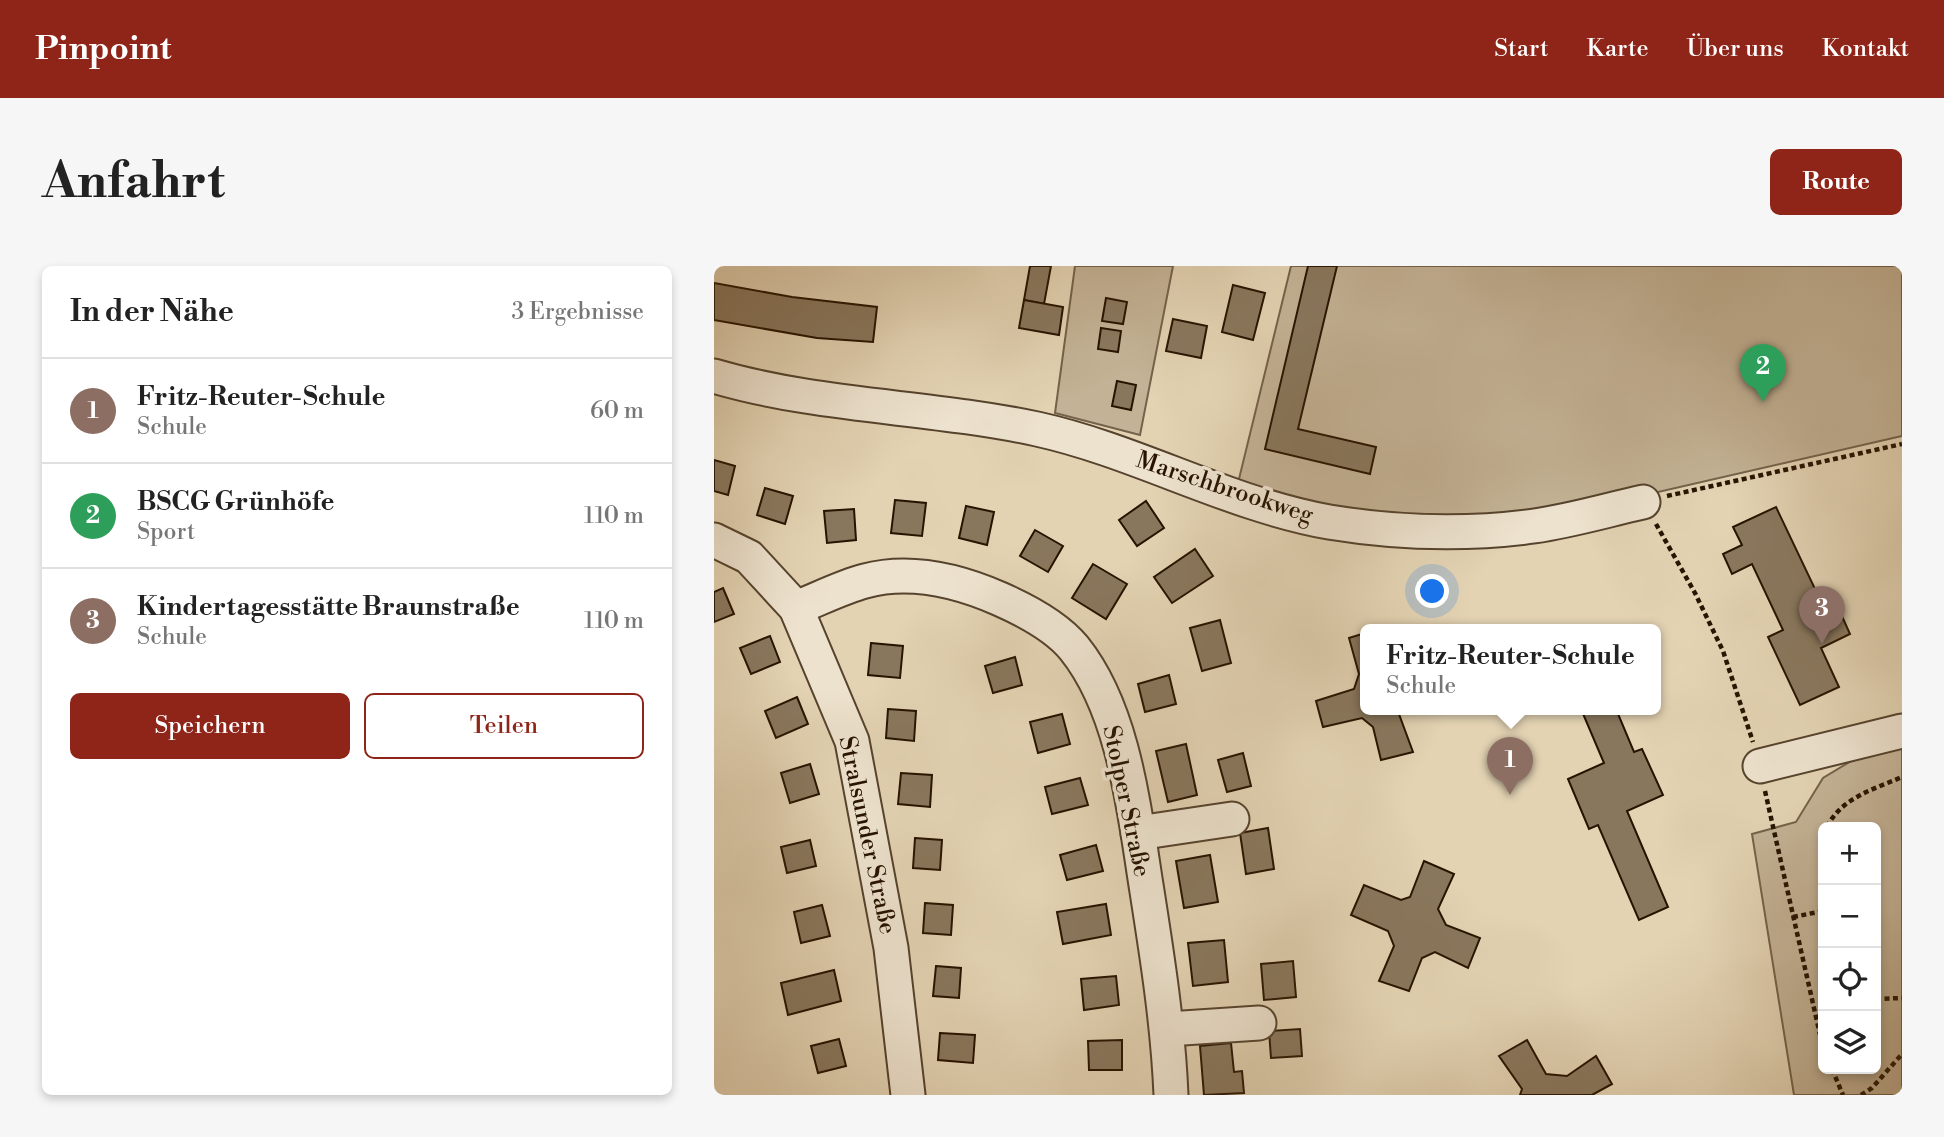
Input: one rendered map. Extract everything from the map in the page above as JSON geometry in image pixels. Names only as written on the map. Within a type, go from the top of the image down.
[{"type":"street","name":"Marschbrookweg","points":[[714,376],[807,398],[994,420],[1085,440],[1242,497],[1328,522],[1432,533],[1535,526],[1643,502]]},
{"type":"street","name":"Stralsunder Straße","points":[[714,540],[749,557],[796,608],[852,741],[891,948],[908,1095]]},
{"type":"street","name":"Stolper Straße","points":[[796,608],[867,580],[922,577],[970,586],[1028,611],[1073,646],[1091,675],[1117,735],[1138,833],[1168,1029],[1171,1095]]},
{"type":"street","points":[[1760,766],[1902,731]]},
{"type":"street","points":[[1138,833],[1232,819]]},
{"type":"street","points":[[1168,1029],[1259,1023]]},
{"type":"path","points":[[1643,502],[1902,444]]},
{"type":"path","points":[[1830,822],[1839,808],[1859,795],[1902,777]]},
{"type":"path","points":[[1793,918],[1818,912]]},
{"type":"path","points":[[1881,999],[1902,998]]},
{"type":"path","points":[[1861,1095],[1872,1088],[1902,1054]]},
{"type":"path","points":[[1834,1074],[1843,1095]]},
{"type":"shaded area","points":[[1075,266],[1173,266],[1140,435],[1055,413]]},
{"type":"shaded area","points":[[1291,266],[1902,266],[1902,436],[1536,520],[1330,513],[1238,483]]},
{"type":"shaded area","points":[[1902,748],[1902,1095],[1794,1095],[1752,834],[1796,822],[1823,778],[1856,758]]},
{"type":"building","points":[[1030,266],[1051,266],[1044,304],[1024,300]]},
{"type":"building","points":[[1308,266],[1337,266],[1298,429],[1376,447],[1370,474],[1265,449]]},
{"type":"building","points":[[714,283],[792,297],[877,307],[873,342],[817,338],[714,320]]},
{"type":"building","points":[[1233,285],[1265,293],[1253,340],[1222,332]]},
{"type":"building","points":[[1106,298],[1127,302],[1123,324],[1102,321]]},
{"type":"building","points":[[1024,300],[1063,307],[1059,335],[1019,328]]},
{"type":"building","points":[[1173,319],[1207,326],[1201,358],[1166,351]]},
{"type":"building","points":[[1101,328],[1121,331],[1118,352],[1098,349]]},
{"type":"building","points":[[1117,381],[1136,385],[1131,410],[1112,406]]},
{"type":"building","points":[[714,460],[735,466],[728,495],[714,491]]},
{"type":"building","points":[[765,488],[793,496],[785,524],[757,515]]},
{"type":"building","points":[[895,500],[926,503],[922,536],[891,533]]},
{"type":"building","points":[[1146,501],[1164,528],[1137,546],[1119,520]]},
{"type":"building","points":[[966,506],[994,512],[987,545],[959,538]]},
{"type":"building","points":[[1776,507],[1825,610],[1837,605],[1850,634],[1821,648],[1839,687],[1800,705],[1768,637],[1783,630],[1752,564],[1732,574],[1723,554],[1742,545],[1733,527]]},
{"type":"building","points":[[854,509],[856,540],[827,543],[824,511]]},
{"type":"building","points":[[1035,530],[1063,546],[1048,572],[1020,556]]},
{"type":"building","points":[[1195,549],[1213,576],[1172,603],[1154,577]]},
{"type":"building","points":[[1093,564],[1127,584],[1106,619],[1072,598]]},
{"type":"building","points":[[723,588],[734,614],[714,622],[714,592]]},
{"type":"building","points":[[1220,620],[1231,663],[1202,671],[1190,628]]},
{"type":"building","points":[[1360,635],[1360,715],[1399,715],[1413,752],[1381,760],[1373,727],[1362,718],[1323,727],[1316,701],[1354,689],[1359,674],[1349,638]]},
{"type":"building","points":[[770,636],[780,662],[751,674],[740,648]]},
{"type":"building","points":[[871,643],[903,646],[900,678],[868,675]]},
{"type":"building","points":[[1015,657],[1022,685],[993,693],[985,666]]},
{"type":"building","points":[[1169,675],[1176,704],[1145,712],[1138,684]]},
{"type":"building","points":[[797,697],[808,724],[776,738],[765,711]]},
{"type":"building","points":[[888,709],[916,711],[914,741],[886,738]]},
{"type":"building","points":[[1062,714],[1070,744],[1038,753],[1030,722]]},
{"type":"building","points":[[1584,715],[1619,715],[1634,752],[1642,749],[1663,795],[1627,811],[1668,907],[1639,920],[1598,825],[1589,829],[1568,779],[1604,763]]},
{"type":"building","points":[[1186,744],[1197,795],[1168,802],[1156,751]]},
{"type":"building","points":[[1243,753],[1251,786],[1227,792],[1218,760]]},
{"type":"building","points":[[810,764],[819,794],[790,803],[781,773]]},
{"type":"building","points":[[901,773],[932,775],[930,807],[898,804]]},
{"type":"building","points":[[1080,778],[1088,805],[1052,814],[1045,787]]},
{"type":"building","points":[[1268,828],[1274,869],[1246,874],[1240,833]]},
{"type":"building","points":[[915,838],[942,840],[940,870],[913,868]]},
{"type":"building","points":[[810,840],[816,866],[787,873],[781,847]]},
{"type":"building","points":[[1096,845],[1103,871],[1067,880],[1060,855]]},
{"type":"building","points":[[1210,855],[1218,902],[1184,908],[1176,861]]},
{"type":"building","points":[[1424,861],[1454,874],[1438,909],[1446,925],[1480,938],[1468,968],[1435,952],[1422,958],[1409,991],[1379,981],[1394,946],[1388,931],[1351,915],[1364,885],[1401,900],[1410,897]]},
{"type":"building","points":[[925,903],[953,905],[951,935],[923,933]]},
{"type":"building","points":[[1106,904],[1111,935],[1063,944],[1057,912]]},
{"type":"building","points":[[822,905],[830,936],[801,943],[794,912]]},
{"type":"building","points":[[1224,940],[1228,982],[1193,986],[1188,943]]},
{"type":"building","points":[[1293,961],[1296,997],[1264,1000],[1261,964]]},
{"type":"building","points":[[936,966],[961,968],[959,998],[933,996]]},
{"type":"building","points":[[834,970],[841,1001],[788,1015],[781,983]]},
{"type":"building","points":[[1116,976],[1119,1005],[1084,1010],[1081,979]]},
{"type":"building","points":[[1300,1029],[1302,1056],[1271,1058],[1269,1031]]},
{"type":"building","points":[[940,1033],[975,1035],[973,1063],[938,1060]]},
{"type":"building","points":[[839,1039],[846,1066],[818,1073],[811,1046]]},
{"type":"building","points":[[1122,1040],[1122,1070],[1089,1070],[1088,1041]]},
{"type":"building","points":[[1527,1040],[1546,1074],[1567,1076],[1596,1056],[1612,1084],[1592,1095],[1520,1095],[1522,1089],[1499,1056]]},
{"type":"building","points":[[1231,1043],[1234,1072],[1242,1071],[1244,1093],[1204,1095],[1200,1046]]},
{"type":"place","name":"BSCG Grünhöfe","points":[[1763,402]]},
{"type":"place","name":"Kindertagesstätte Braunstraße","points":[[1822,644]]},
{"type":"place","name":"Fritz-Reuter-Schule","points":[[1510,795]]}]
